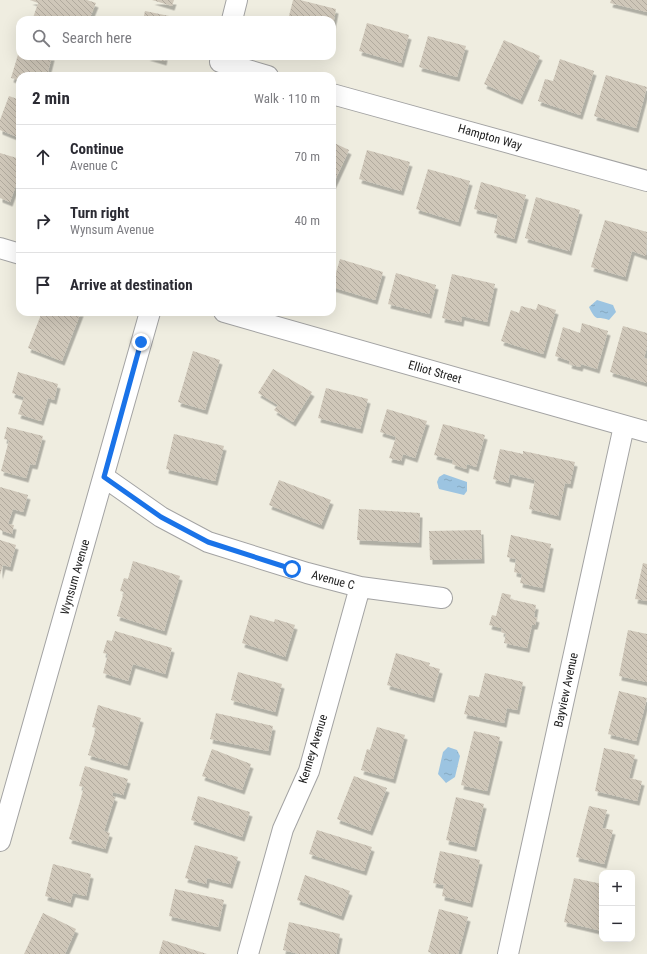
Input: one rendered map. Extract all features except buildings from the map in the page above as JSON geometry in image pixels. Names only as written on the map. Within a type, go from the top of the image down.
[{"type":"street","points":[[233,16],[237,0]]},
{"type":"street","points":[[219,65],[250,72]]},
{"type":"street","name":"Hampton Way","points":[[336,95],[647,181]]},
{"type":"street","points":[[0,248],[16,253]]},
{"type":"street","name":"Wynsum Avenue","points":[[0,841],[149,316]]},
{"type":"street","name":"Elliot Street","points":[[238,316],[647,432]]},
{"type":"street","name":"Bayview Avenue","points":[[508,954],[624,426]]},
{"type":"street","name":"Avenue C","points":[[104,477],[161,517],[208,542],[306,573],[360,587],[442,598]]},
{"type":"street","name":"Kenney Avenue","points":[[248,954],[283,829],[309,771],[360,587]]},
{"type":"water","points":[[597,300],[613,305],[616,312],[609,320],[594,316],[589,307]]},
{"type":"water","points":[[444,474],[467,482],[467,491],[464,495],[439,489],[437,482],[439,477]]},
{"type":"water","points":[[448,747],[457,750],[460,756],[455,777],[446,783],[438,774],[443,752]]},
{"type":"route","points":[[141,342],[104,477],[161,517],[208,542],[292,569]]}]
